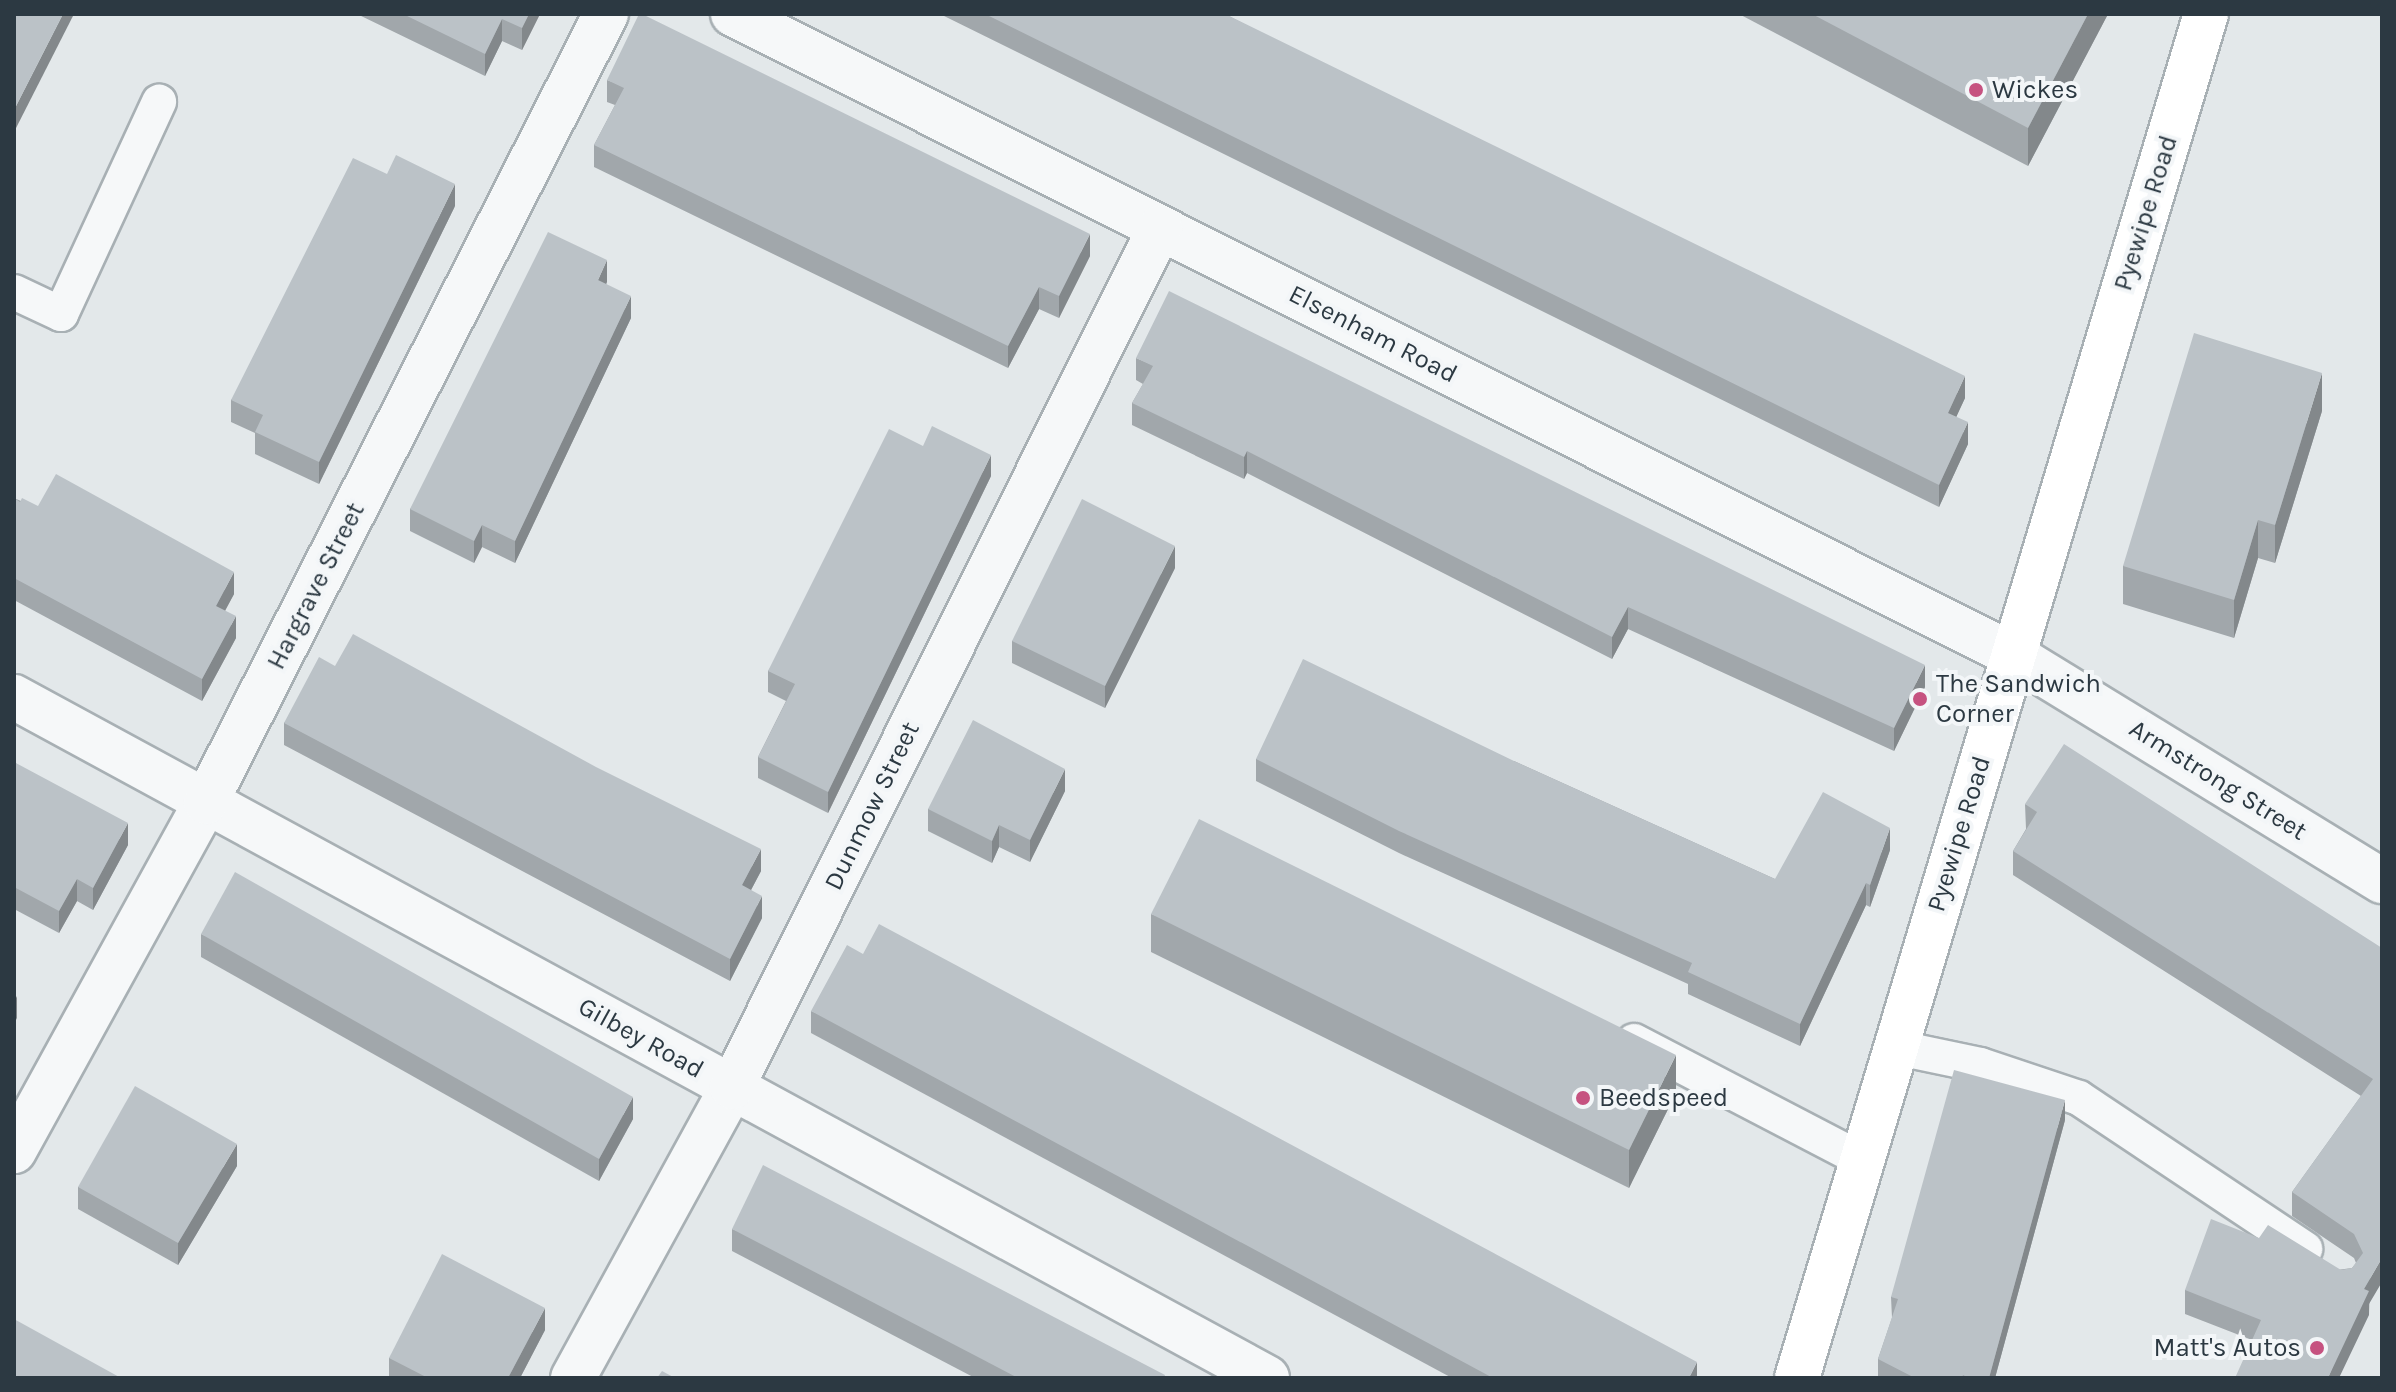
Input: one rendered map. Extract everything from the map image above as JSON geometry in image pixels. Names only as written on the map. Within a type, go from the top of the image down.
[{"type":"street","name":"Hargrave Street","points":[[14,1151],[206,802],[606,14]]},
{"type":"street","name":"Elsenham Road","points":[[733,14],[2013,655]]},
{"type":"street","name":"Pyewipe Road","points":[[1797,1378],[2206,14]]},
{"type":"street","name":"Dunmow Street","points":[[573,1378],[732,1087],[1160,228]]},
{"type":"street","name":"Armstrong Street","points":[[2013,655],[2382,881]]},
{"type":"street","name":"Gilbey Road","points":[[14,697],[1262,1377]]},
{"type":"lane","points":[[14,292],[61,314],[159,102]]},
{"type":"lane","points":[[1610,1030],[1861,1159]]},
{"type":"lane","points":[[1894,1047],[1980,1065],[2079,1098],[2329,1266]]},
{"type":"building","points":[[14,14],[63,14],[14,110]]},
{"type":"building","points":[[403,14],[529,14],[522,28],[502,19],[485,54]]},
{"type":"building","points":[[639,14],[1090,234],[1059,296],[1039,287],[1008,346],[594,145],[624,88],[607,80]]},
{"type":"building","points":[[985,14],[1225,14],[1965,376],[1948,413],[1968,422],[1939,485]]},
{"type":"building","points":[[1812,14],[2088,14],[2028,128]]},
{"type":"building","points":[[396,155],[455,184],[319,462],[255,432],[263,415],[231,400],[353,158],[387,174]]},
{"type":"building","points":[[548,232],[607,260],[598,280],[631,296],[515,541],[482,525],[474,541],[410,509]]},
{"type":"building","points":[[1169,291],[1925,665],[1894,728],[1628,607],[1612,637],[1247,451],[1244,457],[1132,403],[1153,366],[1136,358]]},
{"type":"building","points":[[2194,333],[2322,373],[2275,525],[2258,520],[2234,600],[2123,566]]},
{"type":"building","points":[[932,426],[991,455],[828,792],[758,757],[795,684],[768,671],[889,429],[923,446]]},
{"type":"building","points":[[56,474],[234,572],[216,606],[236,616],[202,679],[14,578],[14,498],[20,502],[22,498],[38,506]]},
{"type":"building","points":[[1082,499],[1175,546],[1105,686],[1012,641]]},
{"type":"building","points":[[353,634],[596,767],[761,849],[742,885],[762,896],[730,959],[284,723],[319,657],[335,666]]},
{"type":"building","points":[[1303,659],[1514,761],[1775,879],[1823,792],[1890,828],[1870,885],[1866,883],[1800,1024],[1688,972],[1692,963],[1399,831],[1256,759]]},
{"type":"building","points":[[973,720],[1065,769],[1030,840],[999,825],[992,841],[928,809]]},
{"type":"building","points":[[2064,744],[2382,948],[2382,1258],[2364,1289],[2369,1291],[2328,1378],[2235,1378],[2261,1320],[2185,1290],[2211,1219],[2259,1238],[2268,1225],[2341,1270],[2352,1268],[2363,1253],[2354,1234],[2292,1192],[2373,1079],[2013,851],[2037,812],[2025,804]]},
{"type":"building","points":[[14,762],[128,823],[93,888],[77,879],[59,911],[14,887]]},
{"type":"building","points":[[1199,819],[1676,1055],[1629,1150],[1151,914]]},
{"type":"building","points":[[235,872],[633,1097],[599,1159],[201,934]]},
{"type":"building","points":[[879,924],[1697,1362],[1689,1378],[1493,1378],[811,1011],[847,945],[863,954]]},
{"type":"building","points":[[1954,1070],[2065,1100],[1989,1378],[1963,1375],[1962,1378],[1915,1378],[1878,1359],[1898,1299],[1891,1297]]},
{"type":"building","points":[[135,1086],[237,1144],[178,1243],[78,1187]]},
{"type":"building","points":[[763,1165],[1165,1375],[1164,1378],[1018,1378],[732,1229]]},
{"type":"building","points":[[442,1254],[545,1308],[508,1378],[428,1378],[389,1358]]},
{"type":"building","points":[[14,1319],[121,1378],[14,1378]]},
{"type":"building","points":[[662,1371],[675,1378],[657,1378]]},
{"type":"place","name":"Wickes","points":[[1976,90]]},
{"type":"place","name":"The Sandwich Corner","points":[[1920,699]]},
{"type":"place","name":"Beedspeed","points":[[1583,1098]]},
{"type":"place","name":"Matt's Autos","points":[[2317,1348]]}]
